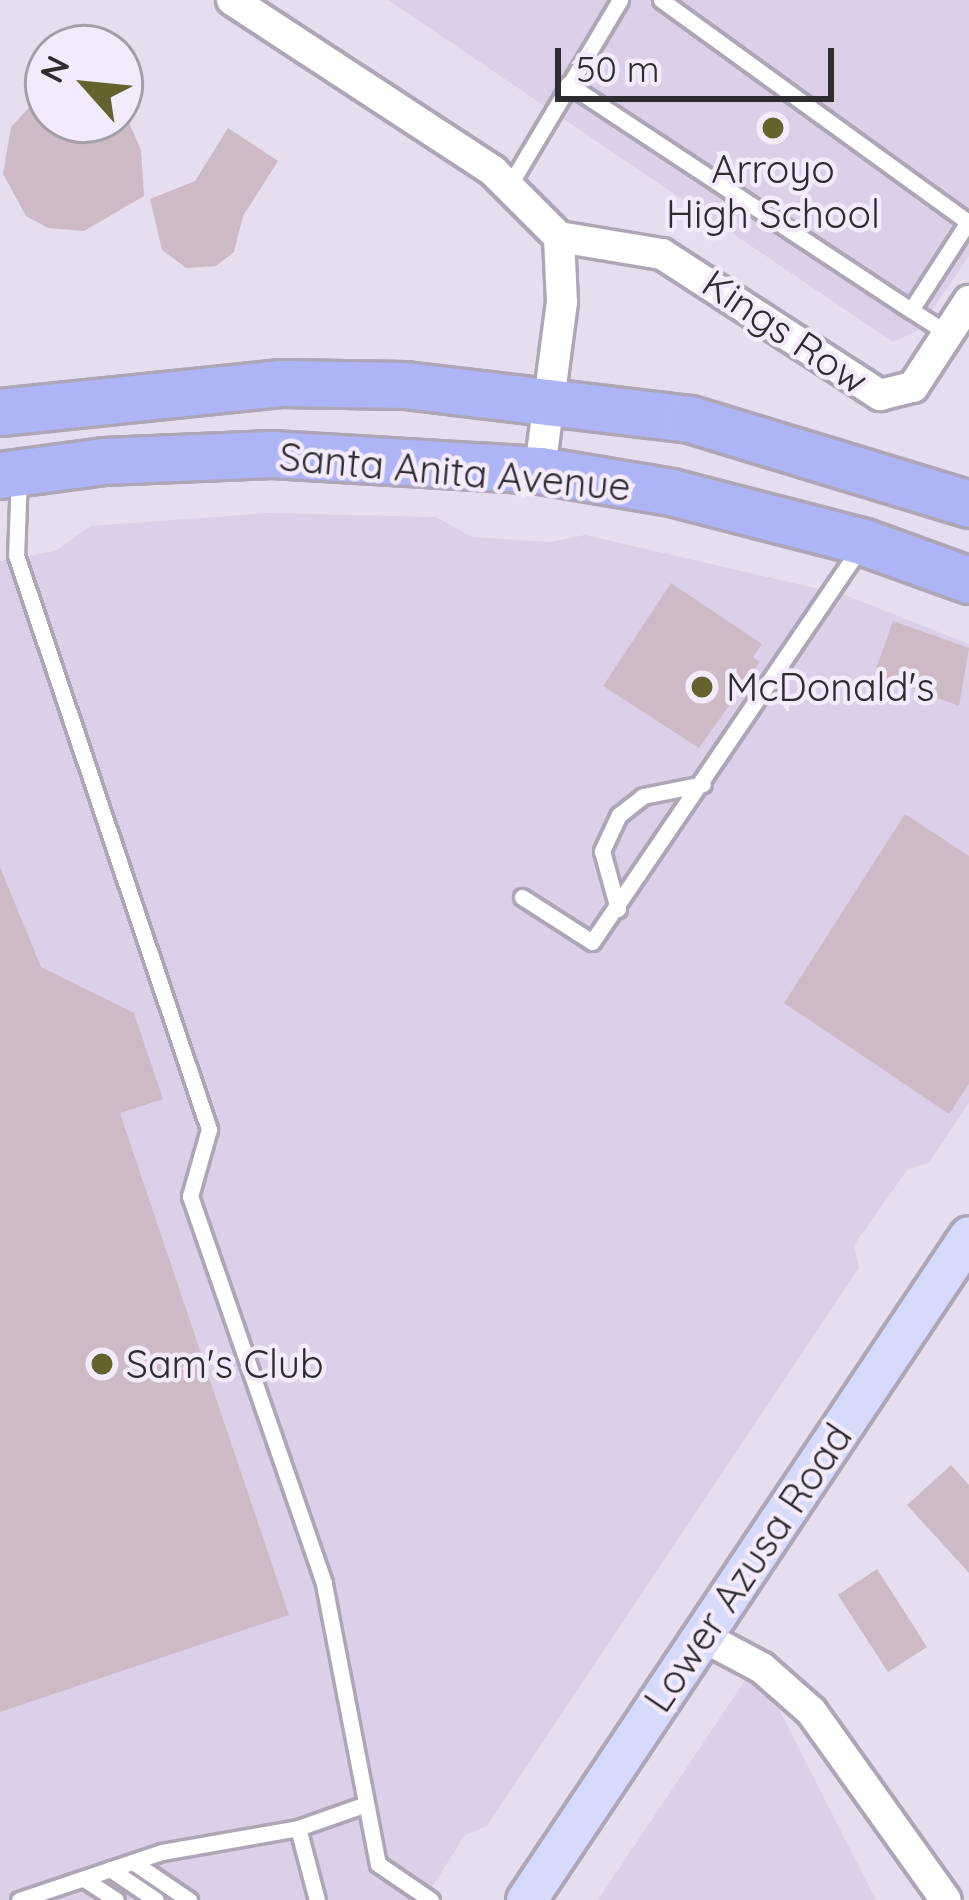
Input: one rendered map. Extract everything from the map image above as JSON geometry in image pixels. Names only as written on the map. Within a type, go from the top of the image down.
[{"type":"main road","name":"Santa Anita Avenue","points":[[0,412],[206,390],[405,385],[690,419],[969,504]]},
{"type":"main road","points":[[10,474],[60,436],[168,415],[206,390]]},
{"type":"main road","name":"Santa Anita Avenue","points":[[10,474],[104,461],[272,454],[540,470],[670,492],[864,542],[969,580]]},
{"type":"main road","name":"Lower Azusa Road","points":[[526,1900],[969,1236]]},
{"type":"street","points":[[232,0],[509,186],[559,236],[562,302],[540,470]]},
{"type":"street","name":"Kings Row","points":[[559,236],[662,254],[880,395],[913,387],[969,301]]},
{"type":"street","points":[[702,1636],[762,1668],[811,1711],[946,1900]]},
{"type":"lane","points":[[509,186],[620,0]]},
{"type":"lane","points":[[661,0],[969,222],[911,310]]},
{"type":"lane","points":[[568,84],[947,333]]},
{"type":"lane","points":[[10,474],[16,555],[208,1129],[190,1196],[324,1584],[378,1864],[431,1900]]},
{"type":"lane","points":[[523,897],[592,942],[864,542]]},
{"type":"lane","points":[[618,909],[602,851],[619,815],[643,796],[703,784]]},
{"type":"lane","points":[[20,1900],[52,1896],[83,1879],[133,1862],[298,1828],[366,1804]]},
{"type":"lane","points":[[298,1828],[317,1900]]},
{"type":"lane","points":[[133,1862],[189,1900]]},
{"type":"lane","points":[[110,1869],[156,1900]]},
{"type":"lane","points":[[83,1879],[116,1900]]},
{"type":"shaded area","name":"Arroyo High School","points":[[388,0],[969,0],[969,256],[919,330],[893,342]]},
{"type":"shaded area","points":[[269,513],[436,517],[472,537],[550,542],[585,535],[845,595],[969,644],[969,1103],[929,1163],[908,1169],[854,1245],[859,1268],[487,1826],[465,1835],[424,1900],[0,1900],[0,561],[55,551],[91,526]]},
{"type":"shaded area","points":[[756,1664],[876,1900],[598,1900]]},
{"type":"building","points":[[24,113],[24,144],[138,144],[144,196],[84,231],[48,228],[26,216],[3,174],[11,127]]},
{"type":"building","points":[[228,128],[278,161],[243,216],[234,252],[216,266],[186,268],[162,250],[150,199],[195,181]]},
{"type":"building","points":[[671,583],[762,644],[753,657],[760,662],[699,748],[603,686]]},
{"type":"building","points":[[893,621],[969,648],[959,706],[874,674]]},
{"type":"building","points":[[905,814],[969,856],[969,1084],[949,1114],[784,1003]]},
{"type":"building","name":"Sam's Club","points":[[0,867],[41,967],[134,1013],[163,1099],[120,1113],[289,1615],[0,1712]]},
{"type":"building","points":[[951,1465],[969,1485],[969,1573],[907,1505]]},
{"type":"building","points":[[877,1569],[927,1647],[888,1672],[838,1595]]},
{"type":"place","name":"Arroyo High School","points":[[773,128]]},
{"type":"place","name":"McDonald's","points":[[702,687]]},
{"type":"place","name":"Sam's Club","points":[[102,1364]]}]
